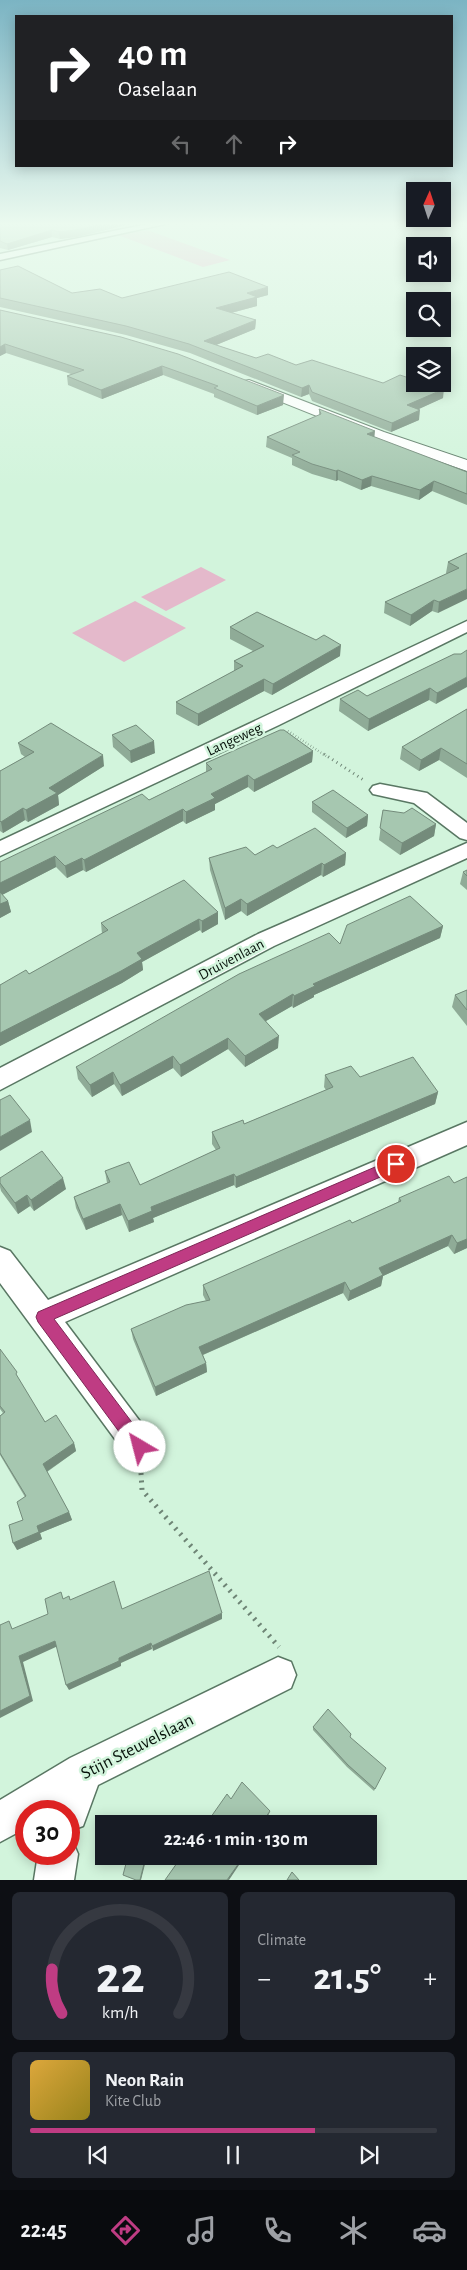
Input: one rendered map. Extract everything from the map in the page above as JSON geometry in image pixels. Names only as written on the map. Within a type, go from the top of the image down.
[{"type":"street","points":[[232,377],[378,434],[467,466]]},
{"type":"street","name":"Langeweg","points":[[0,849],[273,721],[467,626]]},
{"type":"street","points":[[380,790],[420,798],[467,833]]},
{"type":"street","name":"Druivenlaan","points":[[0,1080],[266,940],[467,850]]},
{"type":"street","points":[[43,1317],[467,1133]]},
{"type":"street","points":[[0,1260],[140,1447]]},
{"type":"street","name":"Stijn Steuvelslaan","points":[[0,1822],[84,1772],[278,1675]]},
{"type":"street","points":[[74,1800],[84,1772]]},
{"type":"street","points":[[54,1880],[56,1865]]},
{"type":"path","points":[[273,721],[350,773],[380,790]]},
{"type":"path","points":[[140,1447],[142,1490],[290,1659],[278,1675]]},
{"type":"shaded area","points":[[201,567],[226,580],[166,611],[141,597]]},
{"type":"shaded area","points":[[135,601],[186,628],[124,662],[72,633]]},
{"type":"building","points":[[0,312],[8,312],[121,337],[178,354],[284,395],[257,406],[214,388],[218,386],[162,366],[101,390],[67,376],[84,370],[5,344],[0,347]]},
{"type":"building","points":[[62,312],[228,312],[256,320],[204,341],[256,358],[268,354],[296,365],[312,360],[383,383],[400,375],[406,377],[406,392],[437,392],[407,405],[420,410],[392,423],[312,392],[309,385],[302,388],[189,344],[126,326]]},
{"type":"building","points":[[319,409],[375,431],[367,434],[467,472],[467,494],[434,481],[420,490],[372,476],[362,480],[338,470],[312,464],[292,455],[300,452],[267,437],[321,414]]},
{"type":"building","points":[[467,553],[467,589],[439,602],[434,600],[411,615],[385,602],[459,568],[448,562]]},
{"type":"building","points":[[257,612],[316,640],[324,635],[341,645],[273,684],[264,679],[198,714],[176,702],[243,666],[234,661],[264,646],[230,627]]},
{"type":"building","points":[[467,650],[467,677],[437,693],[430,688],[369,719],[340,699],[358,690],[367,696],[454,654],[461,654]]},
{"type":"building","points":[[467,709],[467,764],[441,748],[421,760],[402,747]]},
{"type":"building","points":[[51,723],[103,755],[49,788],[57,793],[26,810],[23,808],[1,822],[0,771],[34,752],[18,743]]},
{"type":"building","points":[[136,725],[154,741],[130,751],[112,735]]},
{"type":"building","points":[[280,730],[284,730],[313,751],[254,780],[248,775],[211,794],[215,798],[186,812],[183,809],[84,860],[82,858],[65,866],[55,856],[0,883],[0,862],[142,794],[149,800],[212,769],[206,763]]},
{"type":"building","points":[[333,790],[368,815],[347,828],[312,802]]},
{"type":"building","points":[[412,808],[436,824],[402,843],[380,828],[383,810],[404,813]]},
{"type":"building","points":[[315,828],[346,853],[324,865],[322,863],[247,904],[241,899],[225,908],[209,858],[246,847],[255,855],[273,845],[277,848]]},
{"type":"building","points":[[184,880],[218,912],[202,921],[199,919],[137,953],[142,959],[121,971],[0,1033],[0,985],[26,970],[29,974],[108,930],[101,923]]},
{"type":"building","points":[[0,892],[8,901],[0,904]]},
{"type":"building","points":[[410,896],[443,926],[313,984],[315,986],[294,996],[293,994],[259,1014],[279,1036],[245,1056],[228,1038],[180,1065],[173,1056],[120,1085],[113,1072],[90,1085],[76,1067],[239,974],[329,933],[340,944],[347,925]]},
{"type":"building","points":[[467,990],[467,1010],[455,995]]},
{"type":"building","points":[[413,1057],[438,1092],[236,1177],[234,1174],[151,1207],[152,1211],[128,1221],[120,1204],[83,1219],[74,1197],[110,1182],[105,1171],[129,1162],[140,1185],[220,1148],[212,1132],[243,1120],[244,1124],[333,1087],[325,1075],[351,1066],[360,1077]]},
{"type":"building","points":[[10,1095],[30,1120],[0,1137],[0,1100]]},
{"type":"building","points":[[42,1151],[63,1178],[31,1200],[27,1195],[15,1203],[0,1183],[0,1178]]},
{"type":"building","points":[[449,1176],[454,1183],[467,1177],[467,1239],[457,1243],[452,1235],[379,1268],[383,1275],[350,1291],[345,1282],[199,1347],[206,1363],[155,1387],[131,1329],[186,1305],[210,1300],[203,1285],[350,1220],[352,1223],[401,1201],[399,1198]]},
{"type":"building","points":[[0,1349],[17,1372],[16,1374],[45,1422],[56,1415],[74,1443],[43,1464],[69,1512],[37,1526],[39,1532],[13,1543],[9,1525],[23,1520],[17,1502],[26,1496],[0,1453],[0,1416],[5,1412],[0,1406]]},
{"type":"building","points":[[209,1571],[222,1613],[152,1646],[151,1643],[119,1658],[119,1661],[66,1685],[55,1641],[19,1656],[30,1696],[0,1711],[0,1625],[9,1621],[12,1629],[48,1614],[45,1599],[61,1592],[63,1599],[69,1596],[70,1600],[114,1581],[122,1609]]},
{"type":"building","points":[[328,1709],[351,1734],[350,1737],[386,1768],[375,1789],[348,1765],[313,1727]]},
{"type":"building","points":[[242,1782],[270,1811],[267,1815],[212,1815],[227,1794],[231,1799]]},
{"type":"building","points":[[126,1865],[144,1865],[140,1880],[123,1875]]},
{"type":"building","points":[[176,1865],[238,1865],[227,1880],[165,1880]]},
{"type":"building","points":[[292,1872],[299,1880],[287,1880]]},
{"type":"route","points":[[140,1447],[43,1317],[396,1164]]}]
